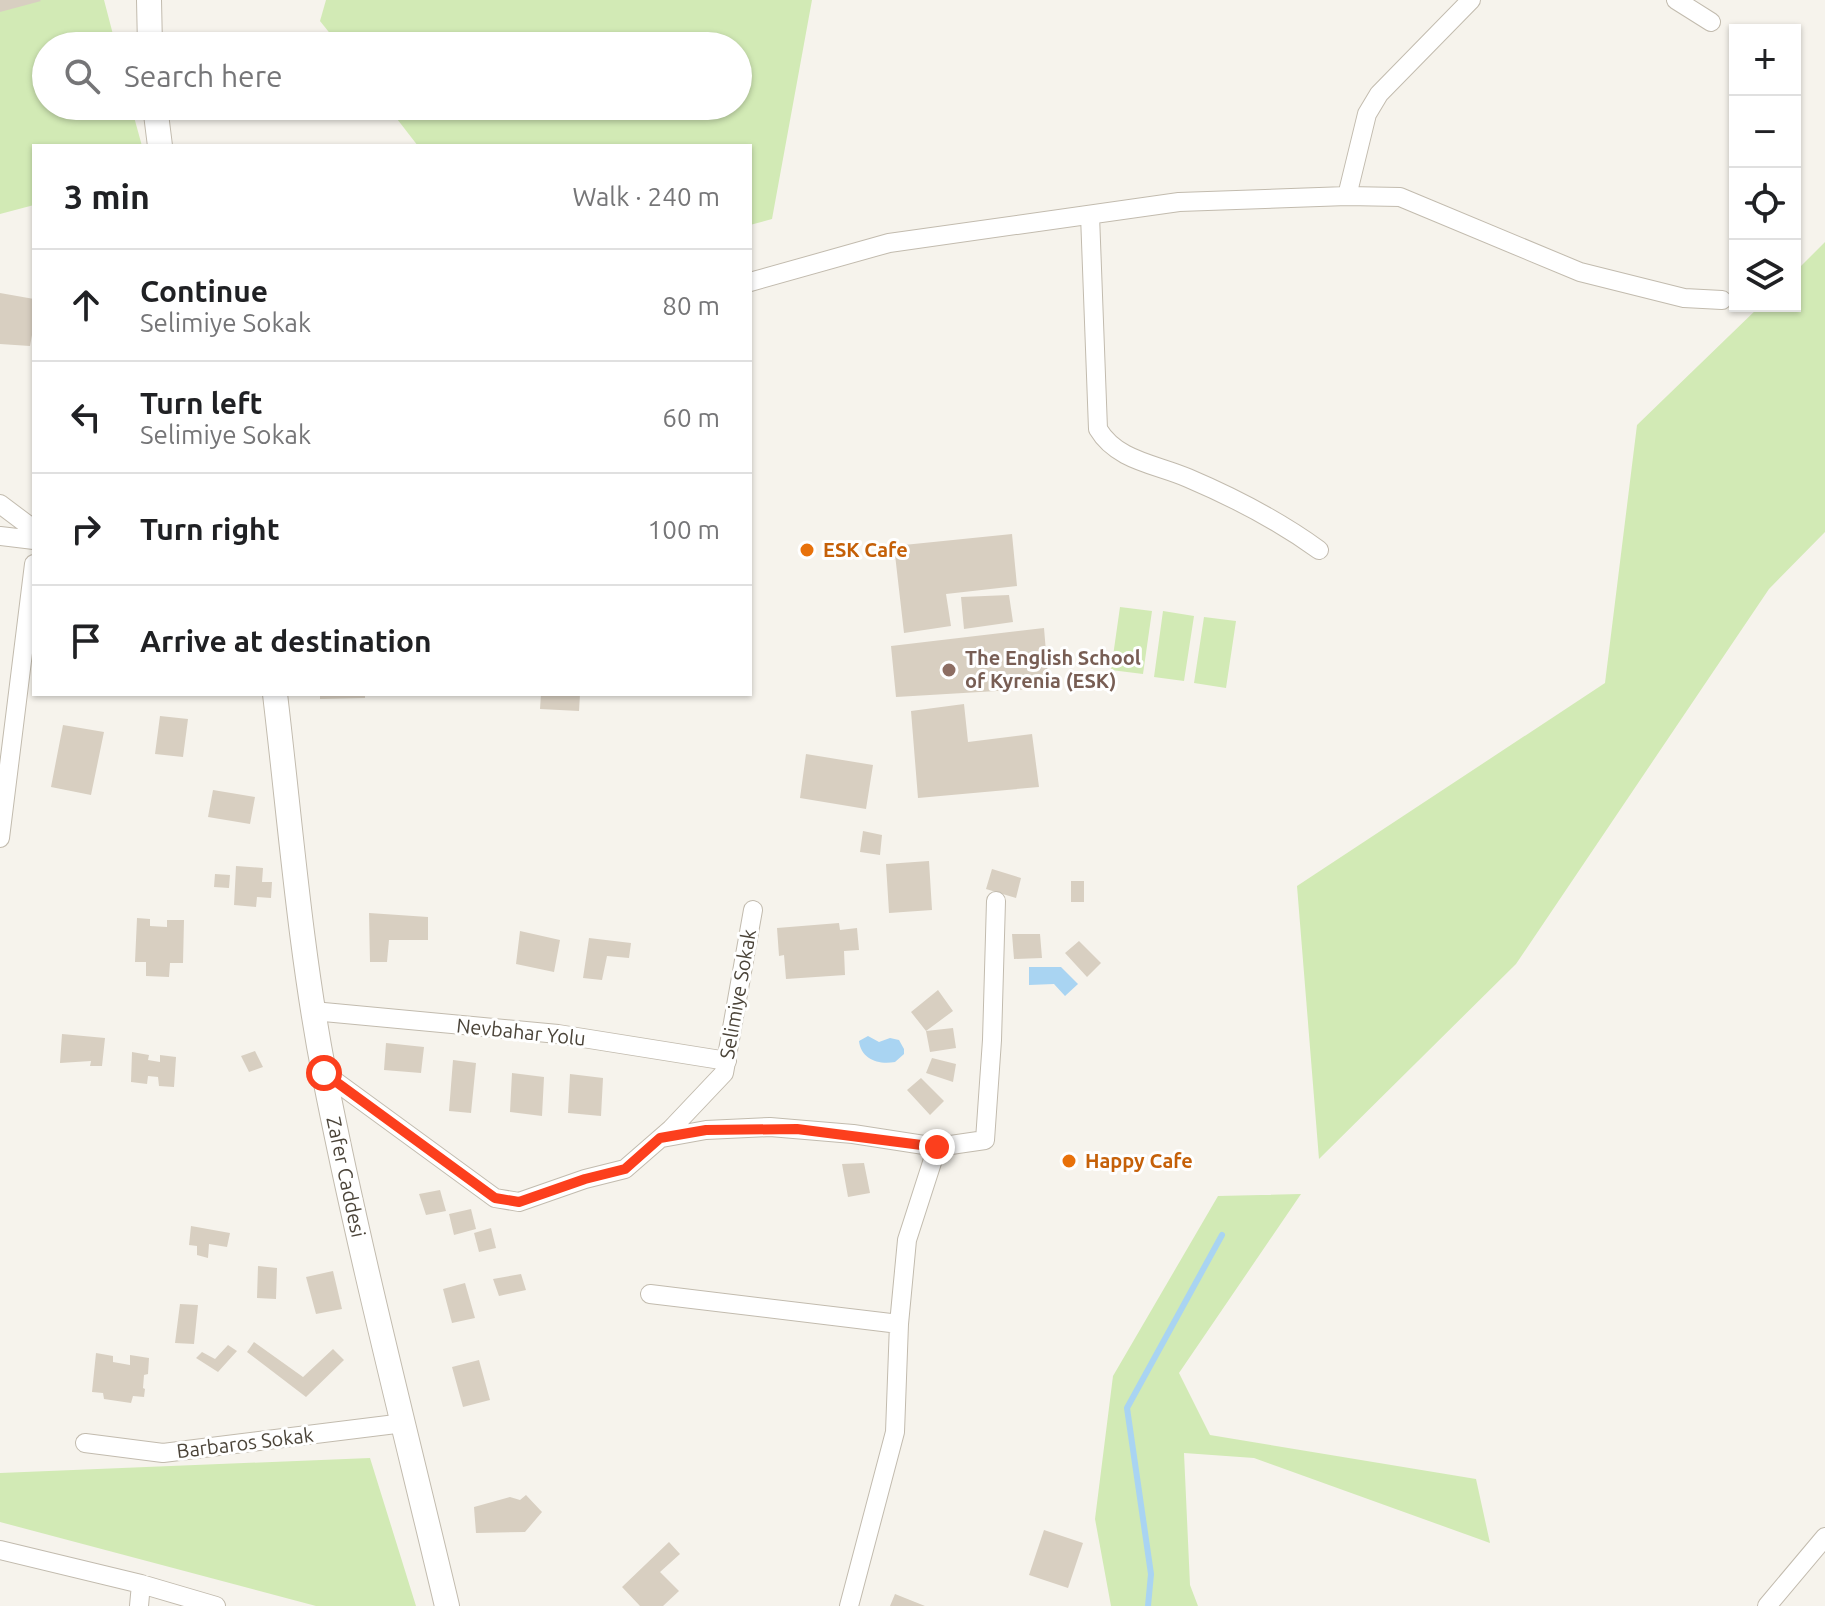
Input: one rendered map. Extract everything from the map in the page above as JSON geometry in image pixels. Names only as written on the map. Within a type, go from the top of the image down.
[{"type":"street","points":[[149,0],[150,32]]},
{"type":"street","points":[[1347,196],[1367,114],[1379,94],[1471,0]]},
{"type":"street","points":[[1676,0],[1711,22]]},
{"type":"street","points":[[157,120],[160,144]]},
{"type":"street","points":[[752,282],[889,243],[1179,202],[1400,197],[1580,272],[1684,298],[1722,300]]},
{"type":"street","points":[[1090,215],[1098,429],[1106,442],[1122,453],[1188,478],[1282,523],[1319,550]]},
{"type":"street","points":[[0,504],[32,531]]},
{"type":"street","points":[[0,536],[32,540]]},
{"type":"street","points":[[0,838],[8,692],[32,574]]},
{"type":"street","name":"Zafer Caddesi","points":[[275,696],[313,1011],[324,1073],[447,1606]]},
{"type":"street","points":[[660,1138],[706,1130],[770,1127],[853,1134],[937,1147],[985,1140],[996,901]]},
{"type":"street","name":"Selimiye Sokak","points":[[324,1073],[495,1198],[519,1202],[625,1169],[724,1073],[753,910]]},
{"type":"street","name":"Nevbahar Yolu","points":[[313,1011],[558,1034],[727,1061]]},
{"type":"street","points":[[849,1606],[895,1432],[899,1324],[907,1240],[937,1147]]},
{"type":"street","points":[[650,1294],[899,1324]]},
{"type":"street","name":"Barbaros Sokak","points":[[85,1443],[163,1453],[404,1423]]},
{"type":"street","points":[[1767,1606],[1825,1537]]},
{"type":"street","points":[[0,1550],[141,1584],[216,1606]]},
{"type":"street","points":[[139,1606],[141,1584]]},
{"type":"green space","points":[[0,0],[104,0],[112,32],[32,32],[32,120],[135,120],[141,144],[32,144],[32,206],[0,214]]},
{"type":"green space","points":[[326,0],[812,0],[772,219],[752,224],[752,144],[416,144],[398,120],[752,120],[752,32],[329,32],[320,21]]},
{"type":"green space","points":[[1825,242],[1825,532],[1769,589],[1516,964],[1319,1159],[1297,886],[1605,683],[1637,425],[1754,312],[1801,312],[1801,266]]},
{"type":"green space","points":[[1120,607],[1152,611],[1143,674],[1111,670]]},
{"type":"green space","points":[[1163,611],[1194,616],[1184,681],[1154,677]]},
{"type":"green space","points":[[1204,617],[1236,621],[1226,688],[1194,683]]},
{"type":"green space","points":[[1301,1194],[1179,1373],[1210,1435],[1476,1479],[1490,1543],[1254,1458],[1184,1453],[1190,1585],[1198,1606],[1111,1606],[1095,1519],[1113,1376],[1218,1196]]},
{"type":"green space","points":[[370,1458],[416,1606],[316,1606],[0,1522],[0,1473]]},
{"type":"water","points":[[1029,967],[1061,967],[1078,984],[1065,996],[1054,984],[1029,985]]},
{"type":"water","points":[[868,1036],[879,1042],[890,1038],[899,1040],[904,1054],[895,1062],[882,1063],[871,1059],[863,1052],[859,1041]]},
{"type":"building","points":[[0,0],[40,0],[41,1],[0,12]]},
{"type":"building","points":[[0,293],[32,299],[30,346],[0,344]]},
{"type":"building","points":[[1012,534],[1017,586],[946,594],[951,626],[904,633],[894,546]]},
{"type":"building","points":[[1009,595],[1013,622],[964,629],[961,597]]},
{"type":"building","points":[[1044,628],[1049,688],[896,697],[891,646]]},
{"type":"building","points":[[320,696],[365,696],[365,698],[320,699]]},
{"type":"building","points":[[541,696],[580,696],[579,711],[540,709]]},
{"type":"building","points":[[964,704],[968,742],[1032,734],[1039,787],[918,798],[911,711]]},
{"type":"building","points":[[160,716],[188,719],[183,757],[155,754]]},
{"type":"building","points":[[63,725],[104,732],[91,795],[51,787]]},
{"type":"building","points":[[806,754],[873,765],[866,809],[800,798]]},
{"type":"building","points":[[213,790],[255,797],[250,824],[208,817]]},
{"type":"building","points":[[863,831],[882,835],[880,855],[860,852]]},
{"type":"building","points":[[929,861],[932,910],[889,913],[886,864]]},
{"type":"building","points":[[236,866],[263,868],[262,882],[272,882],[271,898],[257,897],[256,907],[234,905]]},
{"type":"building","points":[[992,869],[1021,878],[1016,898],[986,889]]},
{"type":"building","points":[[215,874],[230,875],[229,888],[214,887]]},
{"type":"building","points":[[1071,881],[1084,881],[1084,902],[1071,902]]},
{"type":"building","points":[[369,913],[428,917],[428,940],[389,940],[387,962],[370,962]]},
{"type":"building","points":[[137,918],[150,919],[150,926],[167,927],[167,920],[184,920],[183,963],[170,963],[169,977],[146,976],[146,962],[135,962]]},
{"type":"building","points":[[839,923],[840,930],[857,928],[859,950],[844,951],[845,975],[786,979],[784,955],[779,956],[777,928]]},
{"type":"building","points":[[520,931],[560,940],[554,972],[516,964]]},
{"type":"building","points":[[1012,934],[1040,934],[1042,958],[1014,959]]},
{"type":"building","points":[[589,938],[631,943],[629,958],[607,956],[602,980],[583,978]]},
{"type":"building","points":[[1079,941],[1101,963],[1087,977],[1065,953]]},
{"type":"building","points":[[938,990],[953,1011],[926,1031],[911,1012]]},
{"type":"building","points":[[953,1028],[956,1048],[930,1052],[926,1031]]},
{"type":"building","points":[[62,1034],[105,1038],[102,1066],[90,1066],[91,1061],[60,1063]]},
{"type":"building","points":[[386,1043],[424,1047],[421,1073],[384,1070]]},
{"type":"building","points":[[255,1051],[263,1067],[249,1072],[241,1056]]},
{"type":"building","points":[[132,1052],[149,1055],[148,1060],[160,1062],[160,1055],[176,1057],[174,1087],[159,1086],[158,1077],[148,1076],[147,1084],[131,1082]]},
{"type":"building","points":[[932,1058],[956,1064],[953,1082],[926,1073]]},
{"type":"building","points":[[453,1060],[476,1063],[471,1113],[449,1111]]},
{"type":"building","points":[[512,1073],[544,1077],[542,1116],[510,1112]]},
{"type":"building","points":[[570,1074],[603,1078],[601,1116],[568,1113]]},
{"type":"building","points":[[921,1078],[944,1101],[930,1115],[907,1090]]},
{"type":"building","points":[[864,1163],[870,1193],[848,1197],[842,1164]]},
{"type":"building","points":[[440,1190],[446,1211],[426,1215],[419,1194]]},
{"type":"building","points":[[471,1209],[476,1229],[454,1235],[449,1214]]},
{"type":"building","points":[[191,1226],[230,1233],[227,1247],[209,1244],[208,1258],[197,1255],[197,1246],[189,1245]]},
{"type":"building","points":[[491,1228],[496,1248],[479,1252],[474,1233]]},
{"type":"building","points":[[258,1266],[277,1268],[276,1299],[257,1298]]},
{"type":"building","points":[[333,1271],[342,1309],[316,1314],[306,1277]]},
{"type":"building","points":[[521,1274],[526,1290],[499,1296],[493,1279]]},
{"type":"building","points":[[465,1283],[475,1318],[452,1323],[443,1289]]},
{"type":"building","points":[[180,1304],[198,1305],[194,1344],[175,1343]]},
{"type":"building","points":[[254,1342],[303,1377],[333,1349],[344,1360],[306,1397],[247,1352]]},
{"type":"building","points":[[228,1345],[237,1351],[218,1372],[196,1358],[202,1352],[215,1359]]},
{"type":"building","points":[[96,1353],[113,1356],[113,1362],[130,1365],[130,1355],[149,1358],[148,1374],[144,1375],[144,1397],[133,1396],[131,1403],[104,1399],[103,1393],[92,1392]]},
{"type":"building","points":[[479,1360],[490,1400],[463,1407],[452,1367]]},
{"type":"building","points":[[526,1495],[542,1512],[525,1532],[476,1533],[474,1507],[510,1497],[520,1500]]},
{"type":"building","points":[[1044,1530],[1083,1543],[1068,1588],[1029,1575]]},
{"type":"building","points":[[669,1542],[680,1554],[660,1572],[679,1591],[663,1606],[640,1606],[622,1587]]},
{"type":"building","points":[[895,1594],[925,1606],[890,1606]]},
{"type":"waterway","points":[[1148,1606],[1151,1574],[1127,1408],[1222,1235]]},
{"type":"place","name":"ESK Cafe","points":[[807,550]]},
{"type":"place","name":"The English School of Kyrenia (ESK)","points":[[949,670]]},
{"type":"place","name":"Happy Cafe","points":[[1069,1161]]},
{"type":"route","points":[[324,1073],[495,1198],[519,1202],[625,1169],[660,1138],[706,1130],[770,1127],[853,1134],[937,1147]]}]
